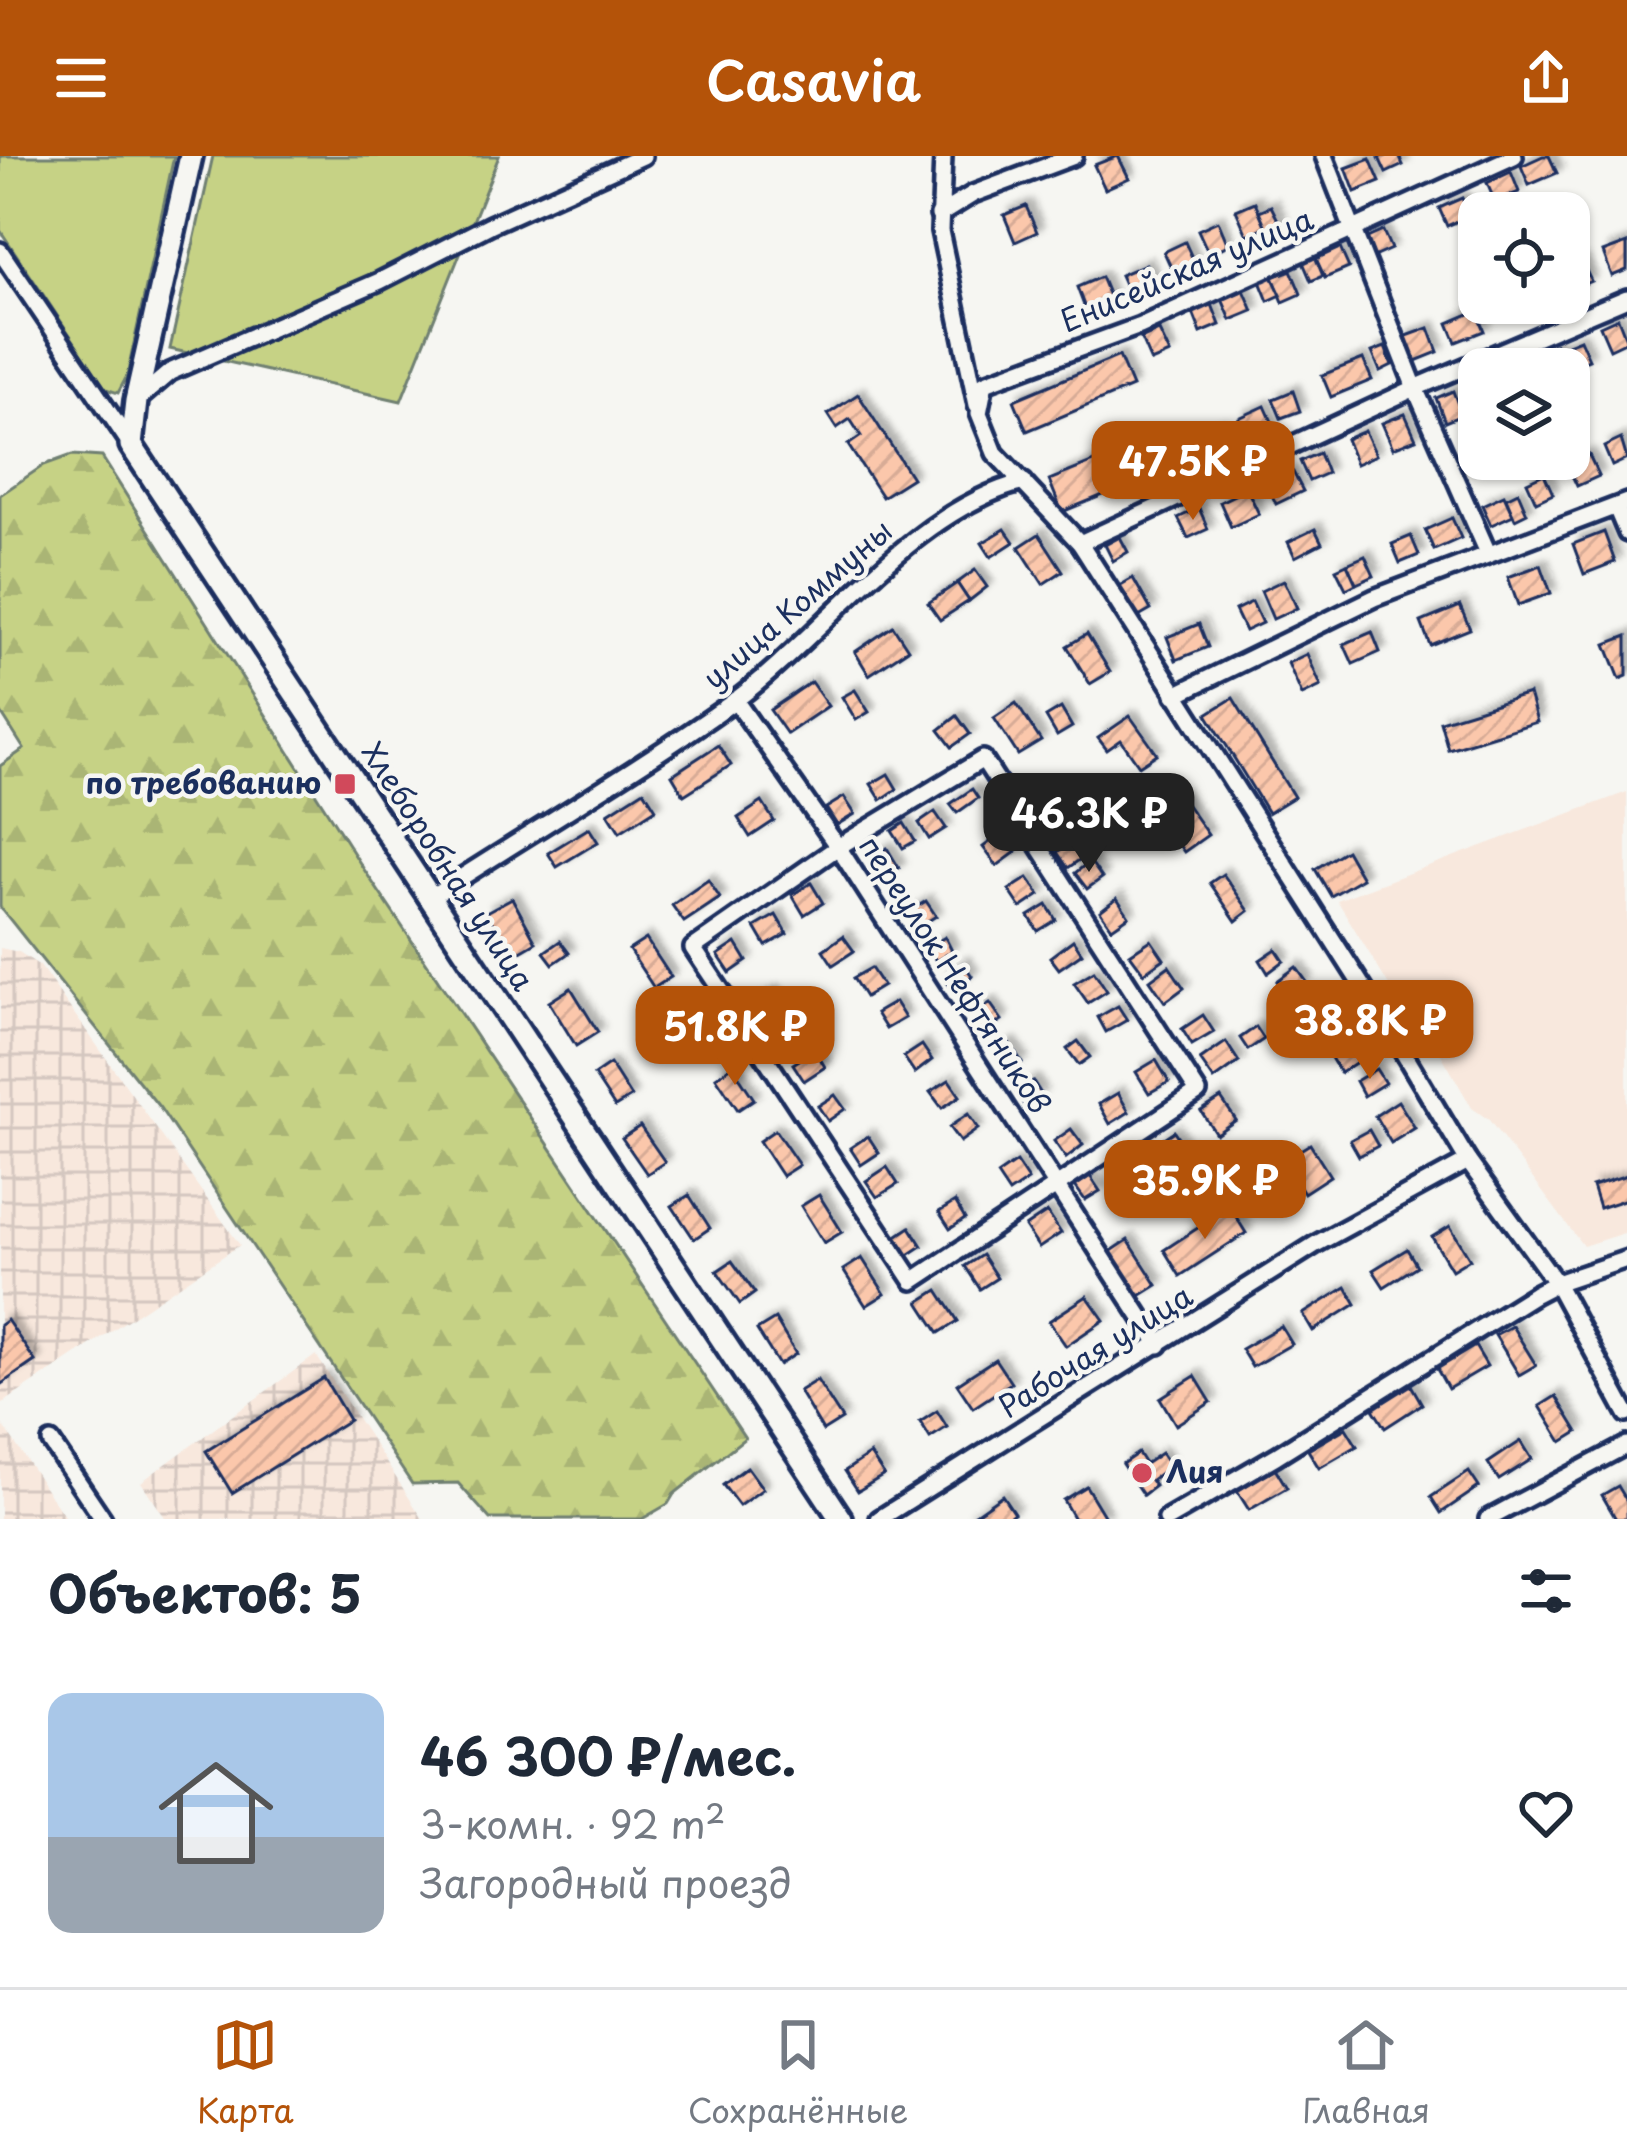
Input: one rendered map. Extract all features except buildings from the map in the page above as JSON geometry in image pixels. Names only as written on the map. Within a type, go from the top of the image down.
[{"type":"main road","points":[[131,445],[136,401],[191,156]]},
{"type":"main road","name":"Хлеборобная улица","points":[[131,445],[841,1519]]},
{"type":"street","points":[[136,401],[170,372],[643,156]]},
{"type":"street","points":[[943,156],[939,214],[979,413],[995,453],[1080,543],[1385,1022],[1468,1162],[1556,1283],[1627,1414]]},
{"type":"street","points":[[939,214],[973,194],[1074,156]]},
{"type":"street","points":[[1324,156],[1415,388],[1488,553]]},
{"type":"street","name":"Енисейская улица","points":[[979,413],[985,383],[1140,326],[1514,156]]},
{"type":"street","name":"Хлеборобная улица","points":[[0,251],[131,445]]},
{"type":"street","points":[[1080,543],[1415,388],[1627,298]]},
{"type":"street","name":"улица Коммуны","points":[[431,897],[735,700],[914,540],[1001,487],[1024,482]]},
{"type":"street","points":[[1175,695],[1374,598],[1621,505],[1627,532]]},
{"type":"street","name":"переулок Нефтяников","points":[[735,700],[838,847],[1159,1346]]},
{"type":"street","points":[[983,759],[1198,1092],[913,1281],[694,948],[838,847],[983,759]]},
{"type":"street","name":"Рабочая улица","points":[[880,1519],[1316,1244],[1468,1162]]},
{"type":"street","points":[[1167,1519],[1556,1283],[1627,1259]]},
{"type":"street","points":[[51,1442],[103,1519]]},
{"type":"street","points":[[1488,1519],[1627,1444]]},
{"type":"shaded area","points":[[1627,792],[1627,1232],[1583,1246],[1489,1120],[1472,1108],[1426,1028],[1417,1032],[1337,900]]},
{"type":"shaded area","points":[[0,948],[19,952],[40,966],[240,1245],[0,1405]]},
{"type":"shaded area","points":[[316,1355],[423,1519],[166,1519],[141,1482]]},
{"type":"shaded area","points":[[0,1421],[66,1519],[0,1519]]},
{"type":"green space","points":[[0,156],[174,156],[127,376],[118,393],[106,389],[0,230]]},
{"type":"green space","points":[[213,156],[499,156],[401,401],[170,349]]},
{"type":"green space","points":[[72,455],[102,457],[363,868],[745,1438],[674,1494],[668,1504],[642,1519],[490,1519],[458,1483],[412,1484],[160,1108],[0,907],[0,766],[24,749],[0,711],[0,495],[44,465]]},
{"type":"place","name":"по требованию","points":[[345,784]]},
{"type":"place","name":"Лия","points":[[1142,1473]]}]
